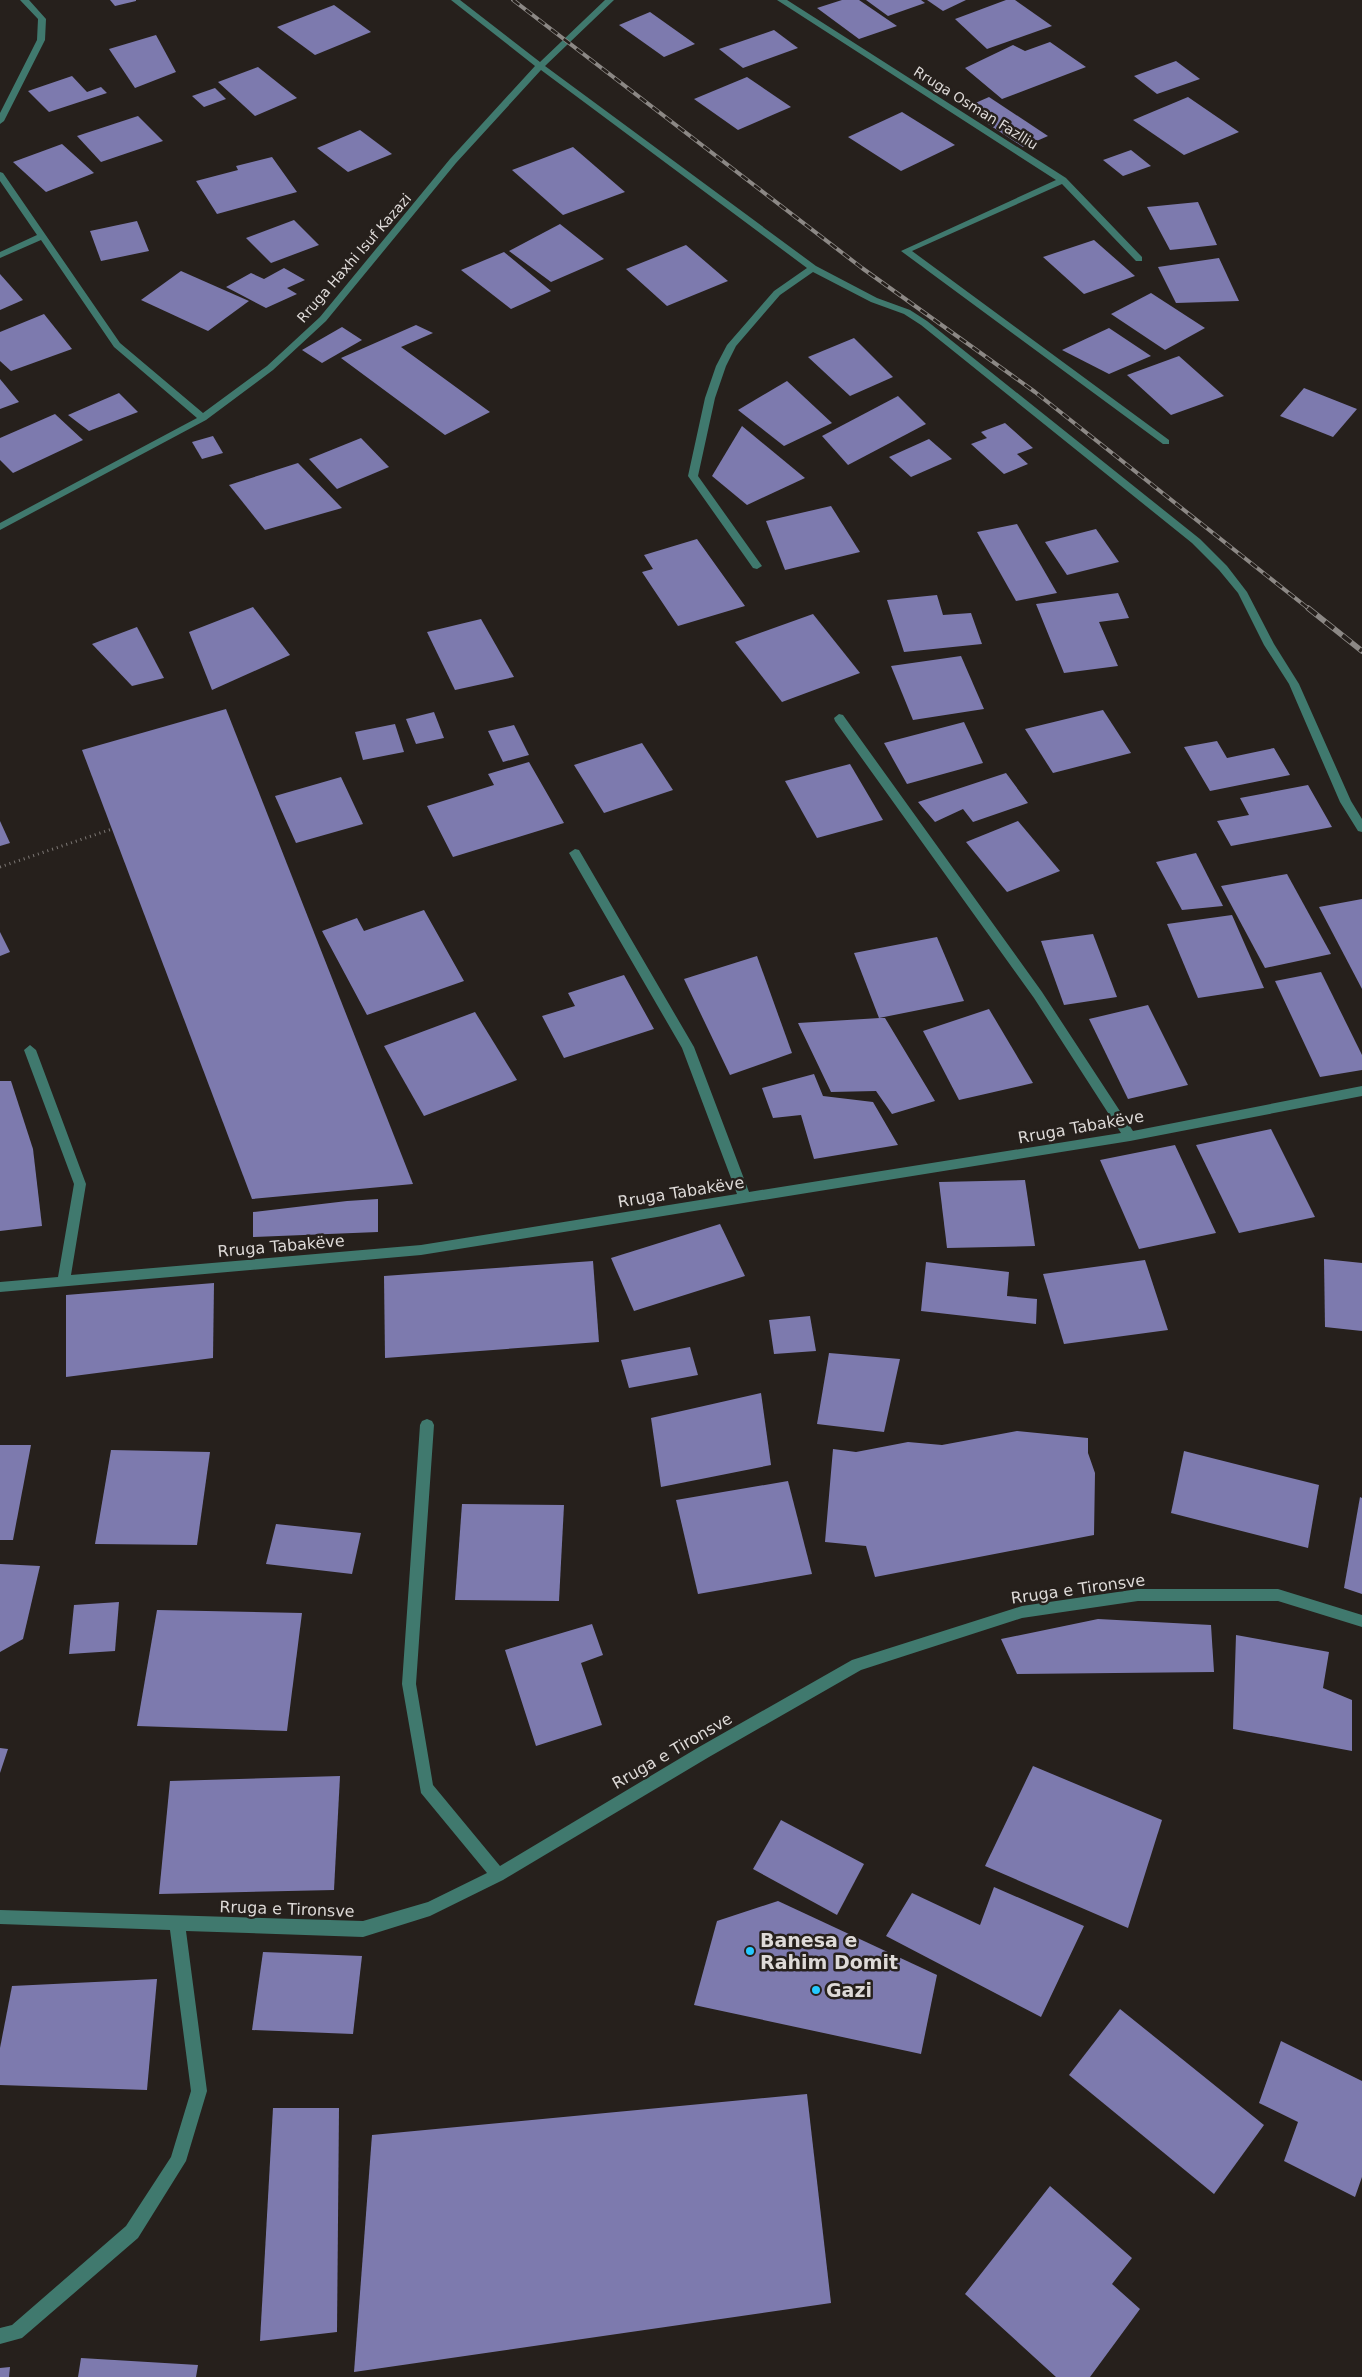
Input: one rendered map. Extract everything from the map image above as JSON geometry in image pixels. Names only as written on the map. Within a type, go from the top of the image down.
[{"type":"street","points":[[0,121],[41,40],[42,19],[24,0]]},
{"type":"street","points":[[455,0],[540,66],[813,268],[874,300],[907,312],[924,323],[1196,541],[1223,568],[1242,592],[1294,684],[1346,802],[1362,828]]},
{"type":"street","name":"Rruga Haxhi Isuf Kazazi","points":[[0,527],[204,418],[270,368],[323,319],[453,161],[540,66],[610,0]]},
{"type":"street","name":"Rruga Osman Fazlliu","points":[[781,0],[1063,180],[1138,259]]},
{"type":"street","points":[[0,175],[117,345],[204,418]]},
{"type":"street","points":[[1063,180],[906,251],[1166,442]]},
{"type":"street","points":[[0,255],[41,237]]},
{"type":"street","points":[[757,566],[693,476],[710,398],[721,366],[732,345],[777,293],[813,268]]},
{"type":"street","points":[[840,718],[1038,995],[1130,1136]]},
{"type":"street","points":[[575,853],[688,1047],[745,1198]]},
{"type":"street","points":[[30,1050],[80,1184],[64,1281]]},
{"type":"street","name":"Rruga Tabakëve","points":[[0,1287],[421,1250],[1130,1136],[1362,1091]]},
{"type":"street","points":[[427,1426],[410,1684],[426,1788],[498,1874]]},
{"type":"street","name":"Rruga e Tironsve","points":[[0,1917],[363,1929],[430,1909],[498,1874],[704,1752],[858,1665],[1022,1612],[1138,1596],[1278,1595],[1362,1621]]},
{"type":"street","points":[[0,2336],[16,2332],[132,2232],[178,2160],[199,2091],[177,1923]]},
{"type":"path","points":[[0,867],[112,829]]},
{"type":"building","points":[[110,0],[136,0],[136,1],[115,6]]},
{"type":"building","points":[[842,0],[859,0],[897,26],[859,39],[817,8]]},
{"type":"building","points":[[866,0],[921,0],[925,3],[888,16]]},
{"type":"building","points":[[927,0],[966,0],[943,11]]},
{"type":"building","points":[[1006,0],[1015,0],[1052,26],[987,49],[955,19]]},
{"type":"building","points":[[334,5],[371,32],[315,55],[277,27]]},
{"type":"building","points":[[650,12],[695,44],[664,57],[619,25]]},
{"type":"building","points":[[774,30],[798,48],[743,68],[719,49]]},
{"type":"building","points":[[156,35],[176,72],[135,88],[109,49]]},
{"type":"building","points":[[1050,42],[1086,67],[1002,99],[965,68],[1013,45],[1025,51]]},
{"type":"building","points":[[1176,61],[1200,79],[1157,94],[1134,76]]},
{"type":"building","points":[[258,67],[297,98],[255,116],[218,82]]},
{"type":"building","points":[[72,76],[87,92],[101,87],[107,93],[49,112],[28,91]]},
{"type":"building","points":[[747,77],[791,107],[738,130],[694,99]]},
{"type":"building","points":[[215,88],[226,99],[204,107],[192,96]]},
{"type":"building","points":[[989,97],[1048,136],[1023,147],[964,108]]},
{"type":"building","points":[[1188,97],[1239,132],[1184,155],[1133,120]]},
{"type":"building","points":[[902,112],[955,145],[901,171],[848,137]]},
{"type":"building","points":[[138,116],[163,141],[101,162],[77,136]]},
{"type":"building","points":[[360,130],[392,154],[348,172],[317,148]]},
{"type":"building","points":[[62,144],[94,173],[46,192],[13,162]]},
{"type":"building","points":[[573,147],[625,192],[563,215],[512,170]]},
{"type":"building","points":[[1131,150],[1151,166],[1123,176],[1103,160]]},
{"type":"building","points":[[272,157],[297,192],[217,214],[196,181],[238,170],[236,166]]},
{"type":"building","points":[[1198,202],[1217,245],[1170,250],[1147,207]]},
{"type":"building","points":[[294,220],[319,245],[271,263],[246,238]]},
{"type":"building","points":[[137,221],[149,251],[101,261],[90,231]]},
{"type":"building","points":[[560,224],[604,259],[551,282],[509,251]]},
{"type":"building","points":[[1094,240],[1135,276],[1084,294],[1043,257]]},
{"type":"building","points":[[686,245],[728,281],[667,306],[626,269]]},
{"type":"building","points":[[504,252],[551,291],[511,309],[461,270]]},
{"type":"building","points":[[1219,258],[1239,301],[1176,303],[1158,267]]},
{"type":"building","points":[[284,268],[305,280],[287,288],[297,294],[266,308],[226,287],[251,273],[264,279]]},
{"type":"building","points":[[181,271],[249,301],[208,331],[141,300]]},
{"type":"building","points":[[0,274],[23,300],[0,310]]},
{"type":"building","points":[[1151,293],[1205,328],[1165,350],[1111,314]]},
{"type":"building","points":[[44,314],[72,349],[11,371],[0,361],[0,332]]},
{"type":"building","points":[[416,325],[433,333],[401,347],[490,412],[445,435],[341,358]]},
{"type":"building","points":[[342,327],[362,340],[322,363],[302,350]]},
{"type":"building","points":[[1109,328],[1151,356],[1109,374],[1062,350]]},
{"type":"building","points":[[854,338],[893,377],[850,396],[808,357]]},
{"type":"building","points":[[1179,356],[1224,396],[1171,415],[1127,375]]},
{"type":"building","points":[[0,379],[19,402],[0,409]]},
{"type":"building","points":[[787,381],[832,423],[784,446],[738,410]]},
{"type":"building","points":[[1304,388],[1357,409],[1333,437],[1280,416]]},
{"type":"building","points":[[119,393],[138,412],[89,431],[68,415]]},
{"type":"building","points":[[898,396],[926,424],[848,465],[822,436]]},
{"type":"building","points":[[55,414],[83,440],[13,473],[0,460],[0,438]]},
{"type":"building","points":[[1005,423],[1033,448],[1017,454],[1028,464],[1004,474],[971,444],[987,438],[981,432]]},
{"type":"building","points":[[742,426],[805,478],[747,505],[712,476]]},
{"type":"building","points":[[213,436],[223,453],[202,459],[192,442]]},
{"type":"building","points":[[361,438],[389,467],[337,489],[309,459]]},
{"type":"building","points":[[929,439],[952,459],[911,477],[889,457]]},
{"type":"building","points":[[298,463],[342,508],[265,530],[229,485]]},
{"type":"building","points":[[831,506],[860,552],[785,570],[766,521]]},
{"type":"building","points":[[1017,524],[1057,593],[1016,601],[977,532]]},
{"type":"building","points":[[1096,529],[1119,562],[1067,575],[1045,542]]},
{"type":"building","points":[[697,539],[745,606],[678,626],[642,572],[653,569],[644,555]]},
{"type":"building","points":[[1118,593],[1129,618],[1099,622],[1118,666],[1064,673],[1036,604]]},
{"type":"building","points":[[937,595],[943,615],[971,613],[982,644],[904,652],[887,600]]},
{"type":"building","points":[[253,607],[290,655],[212,690],[189,632]]},
{"type":"building","points":[[813,614],[860,673],[782,702],[735,642]]},
{"type":"building","points":[[481,619],[514,677],[455,690],[427,632]]},
{"type":"building","points":[[137,627],[164,678],[132,686],[92,644]]},
{"type":"building","points":[[961,656],[984,709],[913,720],[891,666]]},
{"type":"building","points":[[226,709],[413,1184],[252,1199],[82,750]]},
{"type":"building","points":[[1103,710],[1131,753],[1053,773],[1025,729]]},
{"type":"building","points":[[434,712],[444,738],[416,744],[406,719]]},
{"type":"building","points":[[964,722],[983,763],[907,784],[884,743]]},
{"type":"building","points":[[395,724],[404,752],[363,760],[355,732]]},
{"type":"building","points":[[514,725],[529,755],[503,762],[488,731]]},
{"type":"building","points":[[1217,741],[1227,758],[1274,748],[1290,775],[1210,791],[1184,747]]},
{"type":"building","points":[[642,743],[673,790],[604,813],[574,765]]},
{"type":"building","points":[[529,762],[564,823],[453,857],[427,806],[494,785],[488,774]]},
{"type":"building","points":[[850,764],[883,820],[817,838],[785,781]]},
{"type":"building","points":[[1006,773],[1028,803],[973,822],[963,809],[935,822],[918,802]]},
{"type":"building","points":[[341,777],[363,824],[296,843],[275,796]]},
{"type":"building","points":[[1308,785],[1332,827],[1231,846],[1217,821],[1249,815],[1240,798]]},
{"type":"building","points":[[0,821],[10,843],[0,846]]},
{"type":"building","points":[[1018,821],[1060,871],[1007,892],[966,842]]},
{"type":"building","points":[[1196,853],[1223,906],[1182,910],[1156,862]]},
{"type":"building","points":[[1287,874],[1331,954],[1265,968],[1221,886]]},
{"type":"building","points":[[1362,899],[1362,989],[1319,907]]},
{"type":"building","points":[[424,910],[464,981],[367,1015],[322,931],[357,918],[364,931]]},
{"type":"building","points":[[1232,915],[1264,988],[1198,998],[1167,924]]},
{"type":"building","points":[[0,932],[10,952],[0,956]]},
{"type":"building","points":[[1093,934],[1117,997],[1064,1005],[1041,941]]},
{"type":"building","points":[[937,937],[964,1001],[879,1018],[854,953]]},
{"type":"building","points":[[757,956],[792,1053],[730,1075],[684,979]]},
{"type":"building","points":[[1321,972],[1362,1055],[1362,1070],[1320,1077],[1275,981]]},
{"type":"building","points":[[624,975],[654,1029],[564,1058],[542,1016],[575,1006],[568,993]]},
{"type":"building","points":[[1148,1005],[1188,1085],[1128,1099],[1089,1019]]},
{"type":"building","points":[[989,1009],[1033,1083],[959,1100],[923,1031]]},
{"type":"building","points":[[475,1012],[517,1080],[424,1116],[384,1046]]},
{"type":"building","points":[[885,1018],[935,1101],[892,1114],[876,1091],[831,1092],[798,1023]]},
{"type":"building","points":[[814,1074],[823,1096],[873,1102],[898,1145],[814,1159],[801,1115],[773,1118],[762,1088]]},
{"type":"building","points":[[0,1081],[11,1081],[33,1149],[42,1226],[0,1231]]},
{"type":"building","points":[[1271,1129],[1315,1217],[1239,1233],[1196,1145]]},
{"type":"building","points":[[1175,1145],[1216,1233],[1139,1249],[1100,1160]]},
{"type":"building","points":[[1025,1180],[1035,1246],[947,1248],[939,1182]]},
{"type":"building","points":[[378,1199],[378,1232],[253,1237],[253,1212]]},
{"type":"building","points":[[720,1224],[745,1276],[634,1311],[611,1258]]},
{"type":"building","points":[[1324,1259],[1362,1263],[1362,1331],[1325,1327]]},
{"type":"building","points":[[1145,1260],[1168,1330],[1064,1344],[1043,1274]]},
{"type":"building","points":[[593,1261],[599,1342],[385,1358],[384,1276]]},
{"type":"building","points":[[926,1262],[1009,1272],[1007,1296],[1037,1299],[1036,1324],[921,1311]]},
{"type":"building","points":[[214,1283],[213,1358],[66,1377],[66,1295]]},
{"type":"building","points":[[810,1316],[816,1351],[774,1354],[769,1320]]},
{"type":"building","points":[[690,1347],[698,1375],[629,1388],[621,1360]]},
{"type":"building","points":[[829,1353],[900,1359],[884,1432],[817,1424]]},
{"type":"building","points":[[761,1393],[771,1465],[661,1487],[651,1418]]},
{"type":"building","points":[[1017,1431],[1088,1438],[1088,1453],[1095,1473],[1094,1535],[875,1577],[866,1546],[825,1542],[833,1449],[856,1452],[908,1442],[942,1445]]},
{"type":"building","points":[[0,1445],[31,1445],[13,1540],[0,1540]]},
{"type":"building","points":[[111,1450],[210,1452],[197,1545],[95,1544]]},
{"type":"building","points":[[1184,1451],[1319,1485],[1308,1548],[1171,1513]]},
{"type":"building","points":[[788,1481],[812,1574],[698,1594],[676,1500]]},
{"type":"building","points":[[1360,1497],[1362,1498],[1362,1594],[1344,1588]]},
{"type":"building","points":[[462,1504],[564,1505],[559,1601],[455,1600]]},
{"type":"building","points":[[276,1524],[361,1533],[352,1574],[266,1564]]},
{"type":"building","points":[[0,1564],[40,1566],[23,1639],[0,1652]]},
{"type":"building","points":[[119,1602],[115,1651],[69,1654],[74,1605]]},
{"type":"building","points":[[157,1610],[302,1613],[287,1731],[137,1726]]},
{"type":"building","points":[[1098,1619],[1211,1625],[1214,1672],[1017,1674],[1001,1639]]},
{"type":"building","points":[[592,1624],[603,1655],[581,1663],[602,1725],[536,1746],[505,1650]]},
{"type":"building","points":[[1236,1635],[1329,1652],[1323,1688],[1352,1700],[1352,1751],[1233,1729]]},
{"type":"building","points":[[0,1748],[8,1749],[0,1773]]},
{"type":"building","points":[[1033,1766],[1162,1820],[1128,1928],[985,1866]]},
{"type":"building","points":[[340,1776],[334,1890],[159,1894],[170,1781]]},
{"type":"building","points":[[781,1820],[864,1864],[837,1915],[753,1869]]},
{"type":"building","points":[[994,1887],[1084,1926],[1041,2017],[886,1936],[912,1893],[980,1925]]},
{"type":"building","name":"Gazi","points":[[778,1901],[937,1975],[921,2054],[694,2005],[717,1921]]},
{"type":"building","points":[[263,1952],[362,1956],[353,2034],[252,2030]]},
{"type":"building","points":[[157,1979],[147,2090],[0,2085],[0,2048],[12,1986]]},
{"type":"building","points":[[1120,2009],[1264,2125],[1214,2194],[1069,2075]]},
{"type":"building","points":[[1281,2041],[1362,2081],[1362,2177],[1355,2197],[1284,2161],[1298,2122],[1259,2103]]},
{"type":"building","points":[[807,2094],[831,2303],[354,2372],[372,2135]]},
{"type":"building","points":[[273,2108],[339,2108],[337,2332],[260,2341]]},
{"type":"building","points":[[1050,2186],[1132,2258],[1112,2284],[1140,2309],[1090,2377],[1056,2377],[965,2294]]},
{"type":"building","points":[[81,2358],[198,2365],[196,2377],[78,2377]]},
{"type":"building","points":[[10,2367],[9,2377],[0,2377],[0,2368]]},
{"type":"railway","points":[[513,0],[862,268],[1035,392],[1309,609]]},
{"type":"railway","points":[[1308,608],[1362,651]]},
{"type":"place","name":"Banesa e Rahim Domit","points":[[750,1951]]},
{"type":"place","name":"Gazi","points":[[816,1990]]}]
